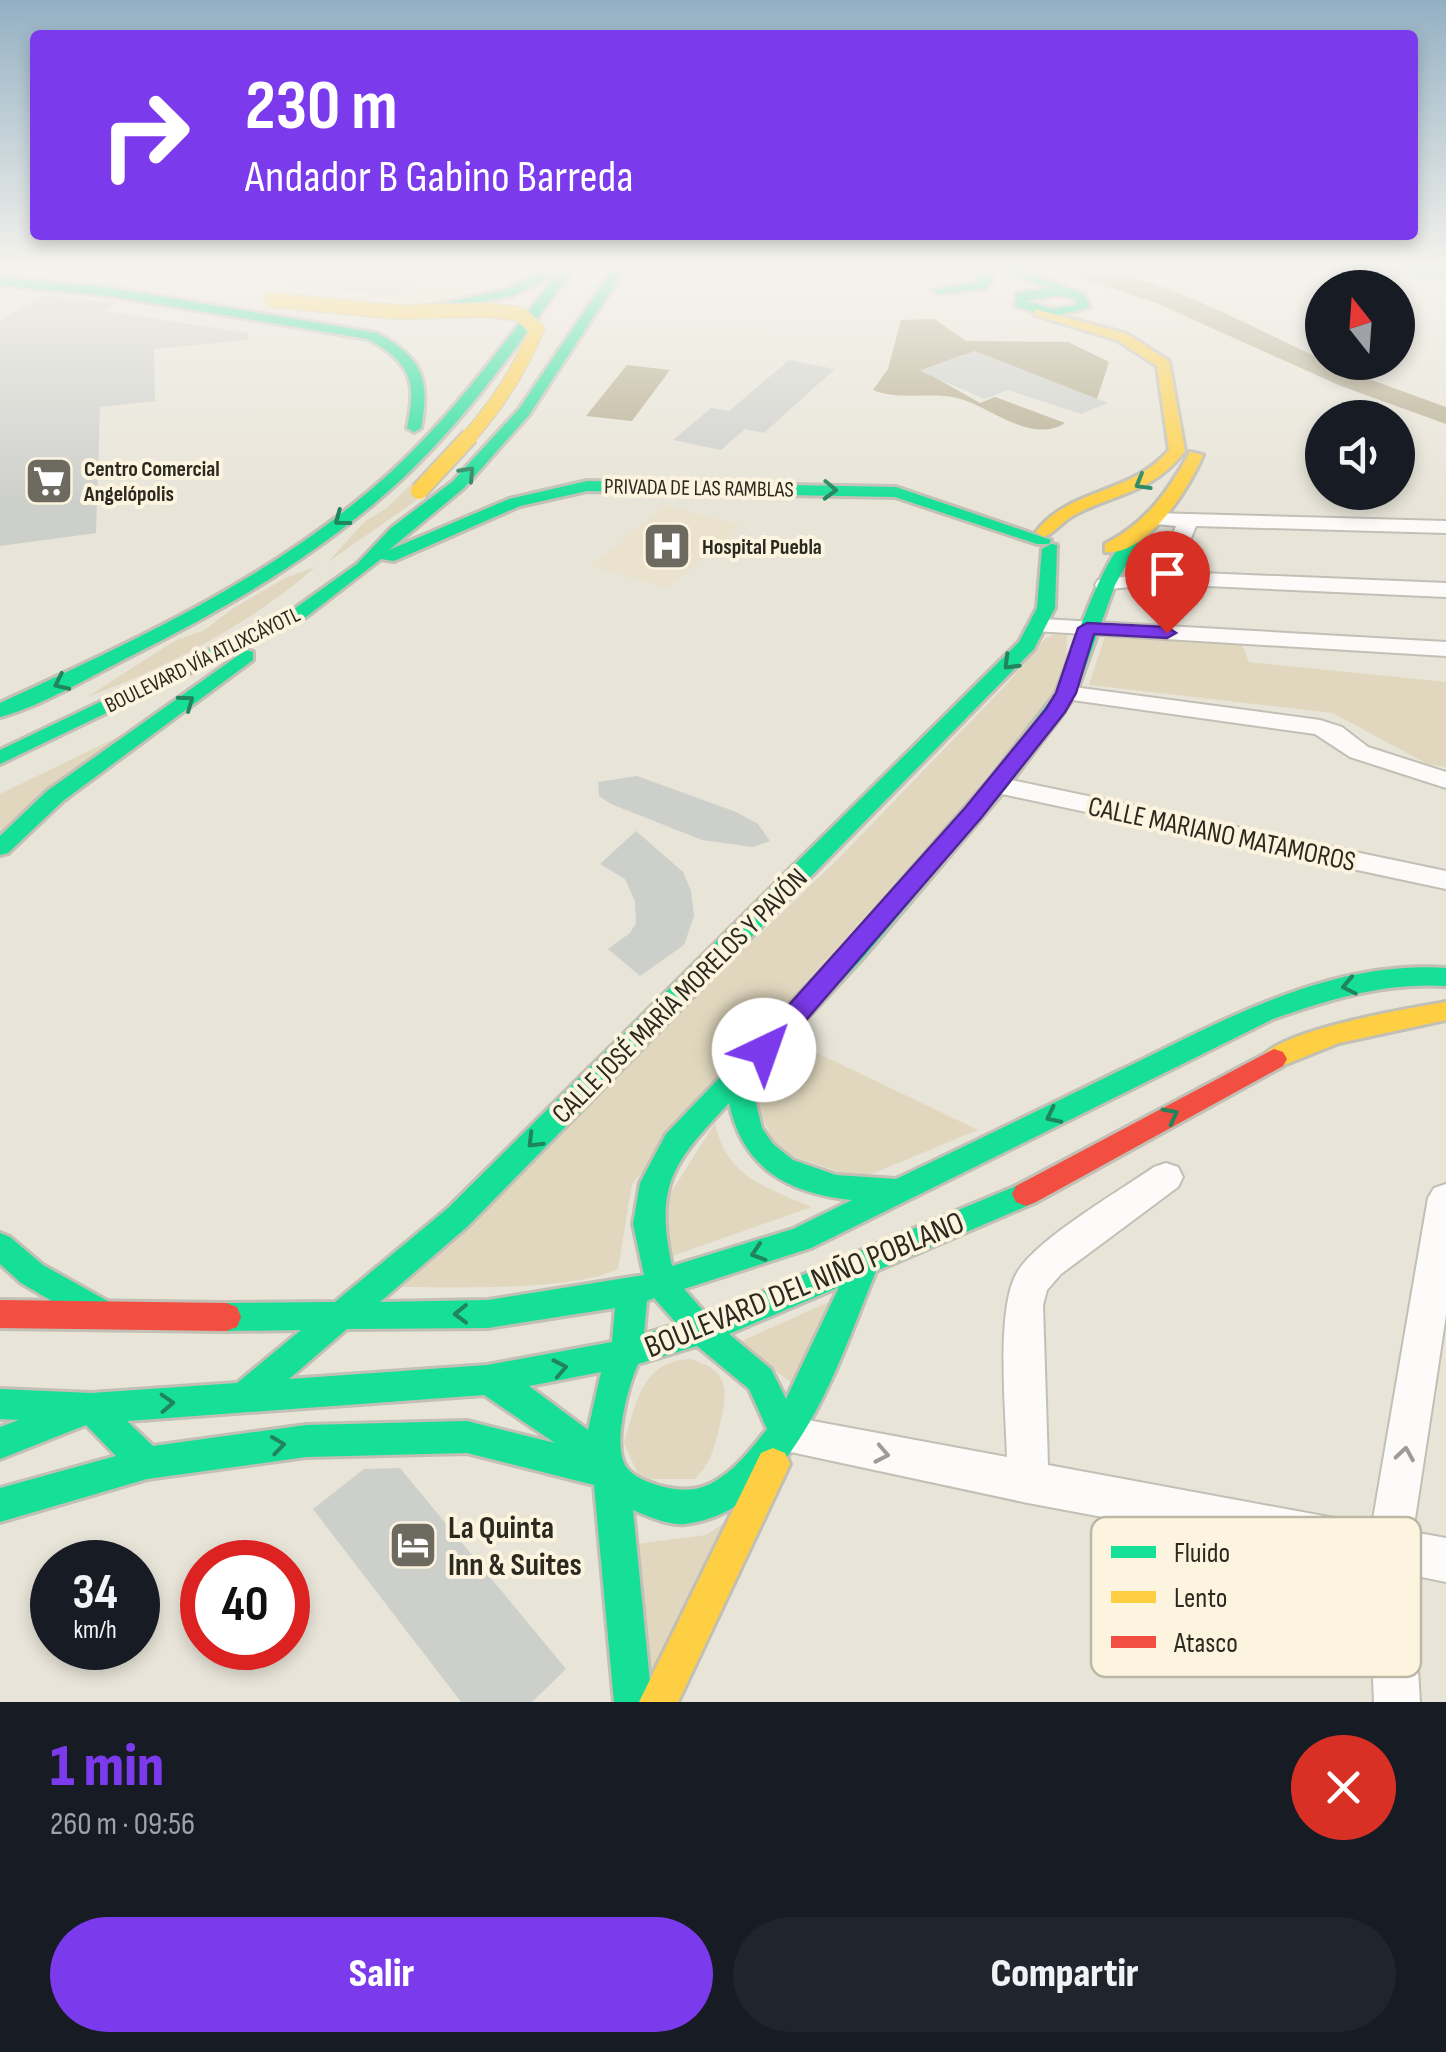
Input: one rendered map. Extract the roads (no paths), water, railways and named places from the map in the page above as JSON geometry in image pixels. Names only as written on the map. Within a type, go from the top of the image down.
[{"type":"main road","points":[[388,345],[405,355],[422,380],[422,402],[414,428]]},
{"type":"main road","points":[[346,488],[414,428],[490,345]]},
{"type":"main road","name":"BOULEVARD VÍA ATLIXCÁYOTL","points":[[0,711],[99,665],[204,609],[345,516],[441,431],[504,345]]},
{"type":"main road","points":[[397,532],[418,491],[481,426],[532,345]]},
{"type":"main road","name":"BOULEVARD VÍA ATLIXCÁYOTL","points":[[0,758],[300,613],[363,568],[397,532],[458,485],[524,412],[568,345]]},
{"type":"main road","points":[[1043,626],[1049,594],[1046,540],[1051,520],[1143,484],[1174,459],[1177,450],[1164,364],[1136,345]]},
{"type":"main road","points":[[1103,547],[1153,519],[1194,462],[1196,452],[1184,402],[1183,365],[1158,345]]},
{"type":"main road","name":"PRIVADA DE LAS RAMBLAS","points":[[363,568],[515,502],[587,486],[896,492],[927,498],[992,526],[1046,540],[1103,547]]},
{"type":"main road","points":[[1046,540],[1066,524],[1103,547]]},
{"type":"main road","points":[[992,526],[1046,579]]},
{"type":"main road","points":[[0,685],[192,594],[292,529]]},
{"type":"main road","points":[[786,1435],[760,1379],[702,1332],[661,1284],[648,1224],[654,1183],[676,1142],[745,1071],[997,785],[1066,693],[1106,585],[1103,547]]},
{"type":"main road","points":[[0,848],[56,796],[193,698],[300,613]]},
{"type":"main road","name":"CALLE JOSÉ MARÍA MORELOS Y PAVÓN","points":[[242,1399],[458,1217],[1043,626]]},
{"type":"main road","name":"BOULEVARD DEL NIÑO POBLANO","points":[[0,1314],[108,1318],[488,1314],[632,1292],[801,1239],[1264,1012],[1346,985],[1417,975],[1446,976]]},
{"type":"main road","name":"BOULEVARD DEL NIÑO POBLANO","points":[[0,1404],[91,1408],[487,1380],[628,1353],[702,1332],[1016,1199],[1293,1049],[1390,1021],[1446,1011]]},
{"type":"main road","points":[[745,1071],[740,1102],[749,1132],[772,1160],[806,1182],[848,1192],[891,1191],[929,1178]]},
{"type":"main road","points":[[0,1246],[32,1274],[108,1318]]},
{"type":"main road","points":[[658,1702],[865,1262]]},
{"type":"main road","points":[[632,1292],[628,1353],[614,1380],[603,1440],[615,1507],[633,1702]]},
{"type":"main road","points":[[487,1380],[529,1402],[642,1499],[667,1507],[688,1508],[734,1489],[786,1435]]},
{"type":"main road","points":[[0,1443],[91,1408],[147,1463]]},
{"type":"main road","points":[[0,1505],[147,1463],[306,1440],[428,1435],[496,1443],[606,1472]]},
{"type":"street","points":[[1153,519],[1446,527]]},
{"type":"street","points":[[1164,578],[1188,521]]},
{"type":"street","points":[[1106,585],[1164,578],[1446,590]]},
{"type":"street","points":[[1043,626],[1446,649]]},
{"type":"street","points":[[1066,693],[1320,728],[1333,732],[1359,752],[1446,780]]},
{"type":"street","name":"CALLE MARIANO MATAMOROS","points":[[997,785],[1446,880]]},
{"type":"street","points":[[1028,1483],[1024,1305],[1031,1282],[1048,1263],[1166,1177]]},
{"type":"street","points":[[1394,1517],[1446,1198]]},
{"type":"street","points":[[786,1435],[1211,1517]]},
{"type":"street","points":[[1421,1556],[1446,1560]]},
{"type":"street","points":[[1397,1677],[1398,1702]]},
{"type":"waterway","points":[[1272,345],[1350,381],[1446,416]]},
{"type":"place","name":"Centro Comercial Angelópolis","points":[[49,481]]},
{"type":"place","name":"Hospital Puebla","points":[[667,546]]},
{"type":"place","name":"La Quinta Inn & Suites","points":[[413,1545]]}]
